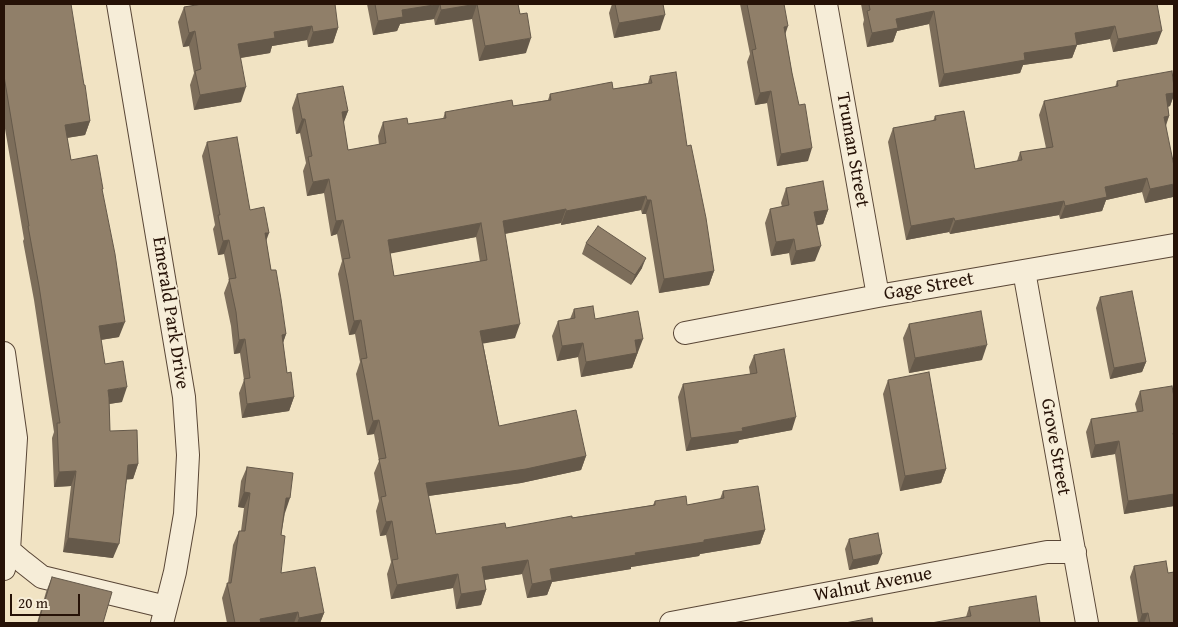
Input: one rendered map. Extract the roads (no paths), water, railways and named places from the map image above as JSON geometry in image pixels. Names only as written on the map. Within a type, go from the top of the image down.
[{"type":"street","name":"Emerald Park Drive","points":[[118,4],[184,397],[188,455],[185,514],[176,572],[164,615]]},
{"type":"street","name":"Truman Street","points":[[826,4],[878,296]]},
{"type":"street","name":"Gage Street","points":[[685,333],[878,296],[1174,245]]},
{"type":"street","name":"Grove Street","points":[[1024,271],[1088,623]]},
{"type":"street","points":[[4,353],[16,438],[6,560],[23,562],[42,576],[164,615]]},
{"type":"street","name":"Walnut Avenue","points":[[671,623],[1047,552],[1075,552]]}]
